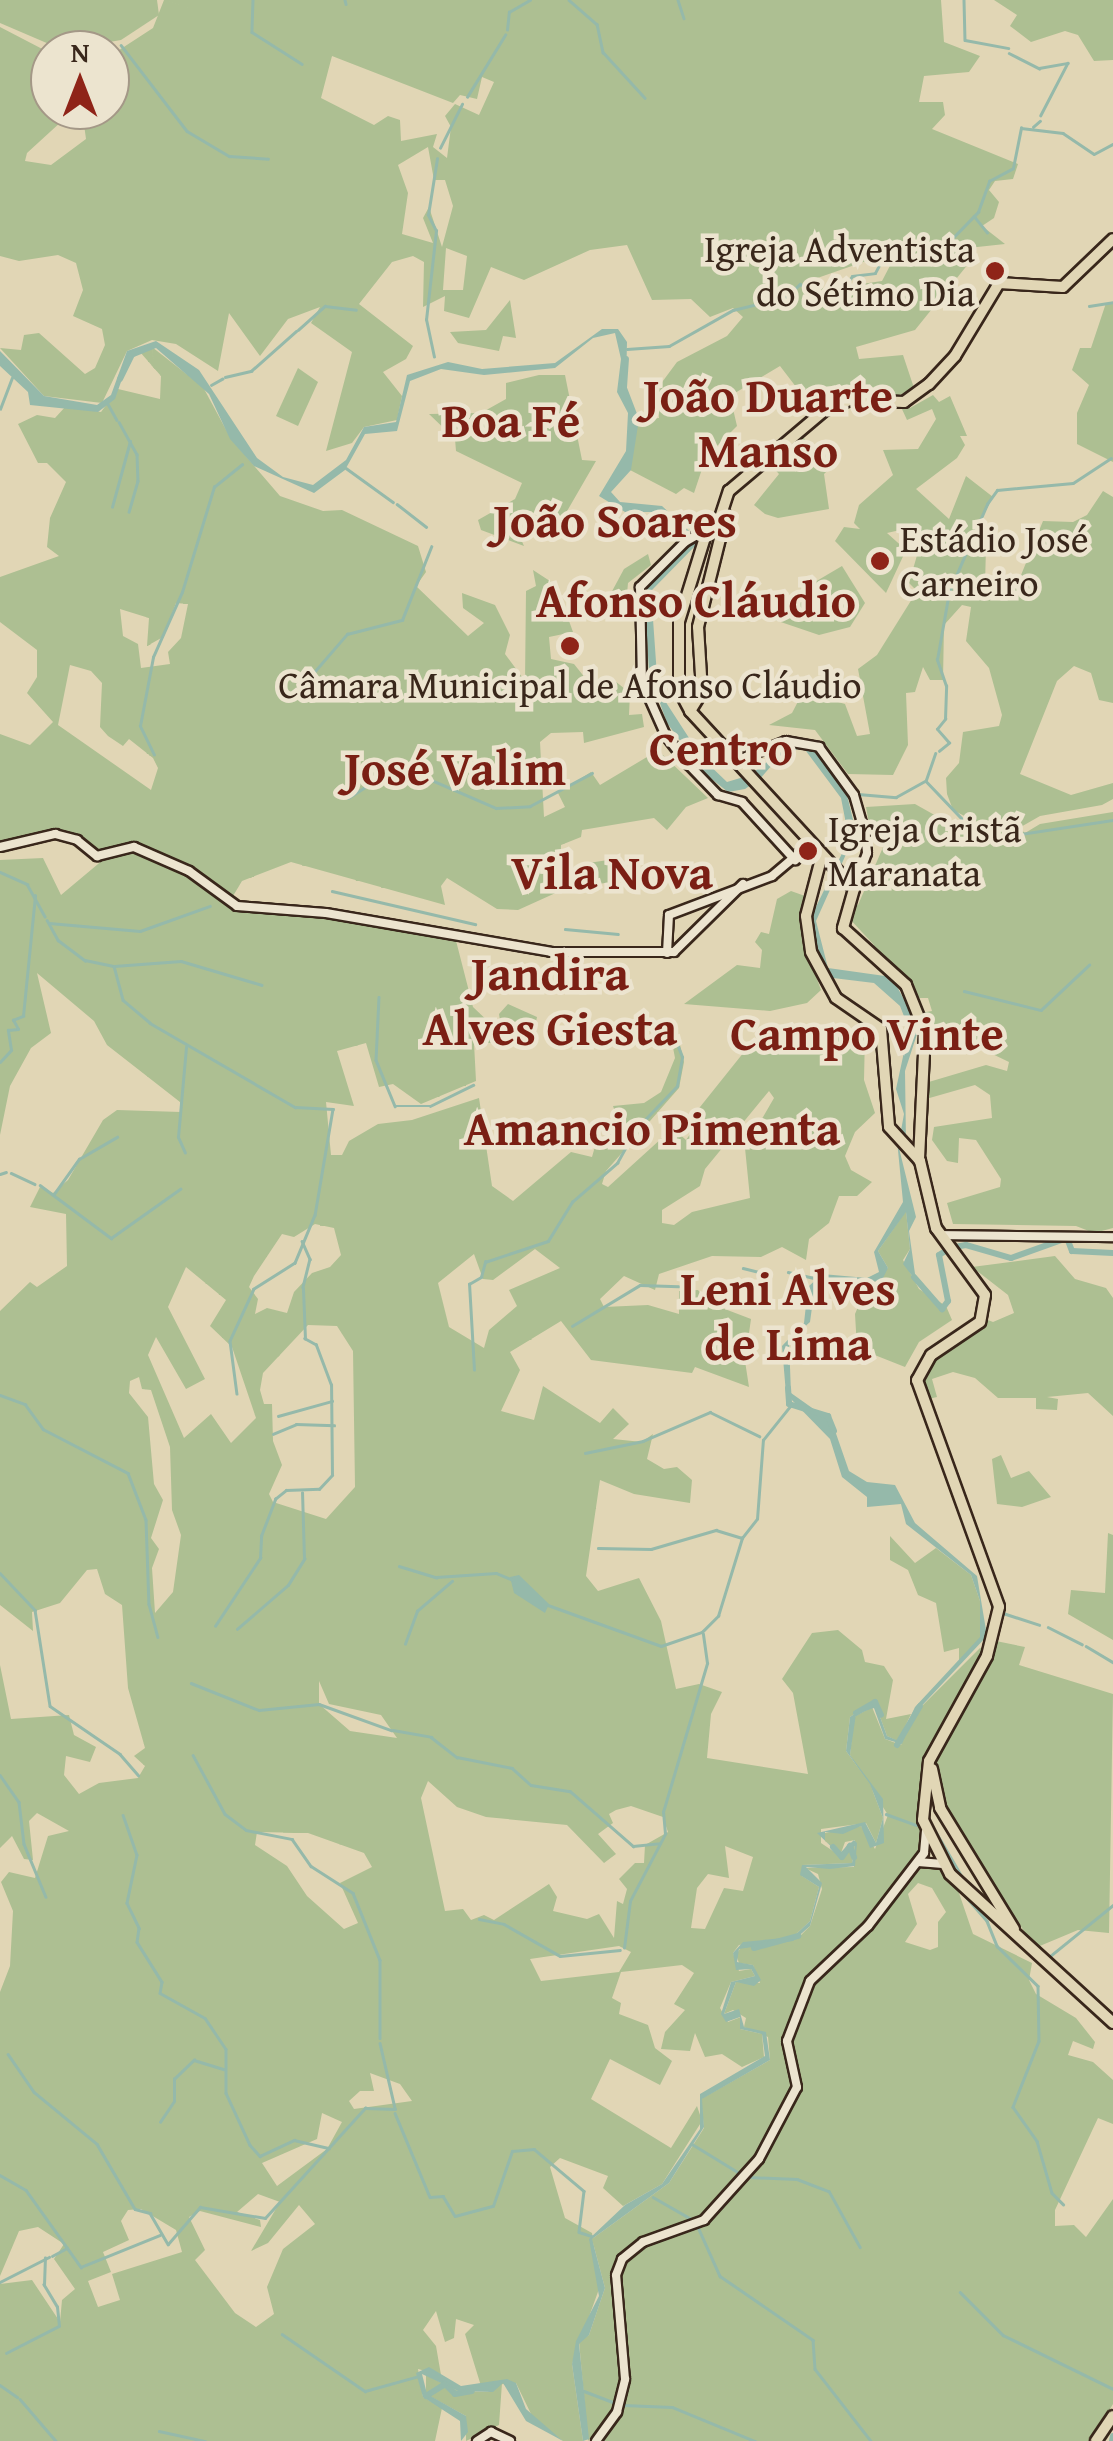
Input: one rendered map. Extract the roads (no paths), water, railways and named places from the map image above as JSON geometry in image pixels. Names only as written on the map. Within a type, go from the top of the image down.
[{"type":"main road","points":[[849,885],[690,712],[678,685],[679,621],[707,532],[729,491],[831,407],[859,399],[904,402],[929,384],[952,361],[999,284],[1065,286],[1113,238]]},
{"type":"main road","points":[[690,712],[702,692],[698,626],[716,558],[707,532]]},
{"type":"main road","points":[[707,532],[640,587],[637,645],[642,682],[666,736],[708,786],[745,804],[795,860]]},
{"type":"main road","points":[[736,761],[786,741],[807,741],[854,795],[867,841],[849,885],[843,928],[901,977],[924,1024],[915,1154],[941,1234],[982,1286],[984,1310],[973,1329],[930,1354],[919,1373],[919,1395],[999,1607],[987,1656],[933,1753],[921,1810],[926,1830],[942,1864],[1113,2024]]},
{"type":"main road","points":[[0,846],[55,834],[72,837],[97,856],[134,847],[189,871],[236,906],[374,920],[551,952],[676,951],[708,912],[743,884]]},
{"type":"main road","points":[[667,953],[668,915],[777,874],[811,843]]},
{"type":"main road","points":[[822,855],[808,906],[809,945],[836,998],[881,1029],[887,1115],[897,1138],[915,1154]]},
{"type":"main road","points":[[941,1234],[1113,1237]]},
{"type":"main road","points":[[933,1753],[940,1808],[1032,1950]]},
{"type":"main road","points":[[921,1810],[931,1802],[940,1808]]},
{"type":"main road","points":[[596,2441],[616,2412],[625,2378],[616,2275],[622,2259],[643,2242],[704,2220],[754,2166],[797,2086],[799,2072],[787,2041],[810,1982],[868,1926],[900,1878],[924,1853],[926,1830]]},
{"type":"main road","points":[[900,1878],[922,1859],[942,1864]]},
{"type":"main road","points":[[973,1895],[986,1892],[982,1877]]},
{"type":"main road","points":[[1096,2441],[1113,2416]]},
{"type":"main road","points":[[476,2441],[492,2432],[510,2441]]},
{"type":"waterway","points":[[253,0],[252,32],[302,64]]},
{"type":"waterway","points":[[345,0],[346,4]]},
{"type":"waterway","points":[[507,30],[509,12],[530,0]]},
{"type":"waterway","points":[[569,0],[597,24],[603,52],[645,98]]},
{"type":"waterway","points":[[678,0],[684,18]]},
{"type":"waterway","points":[[964,0],[965,40],[1008,48]]},
{"type":"waterway","points":[[467,97],[505,35]]},
{"type":"waterway","points":[[1009,53],[1039,68],[1068,63],[1041,115]]},
{"type":"waterway","points":[[130,57],[187,131],[229,156],[268,159]]},
{"type":"waterway","points":[[440,148],[462,104]]},
{"type":"waterway","points":[[1033,127],[1040,121]]},
{"type":"waterway","points":[[627,349],[669,346],[733,310],[786,297],[800,284],[821,297],[841,292],[852,276],[875,273],[888,249],[908,256],[937,254],[978,212],[989,181],[1013,168],[1021,128],[1063,133],[1094,154],[1113,144]]},
{"type":"waterway","points":[[434,357],[426,320],[436,231],[428,215],[437,159]]},
{"type":"waterway","points":[[974,216],[987,232]]},
{"type":"waterway","points":[[1089,306],[1113,302]]},
{"type":"waterway","points":[[298,330],[325,306],[356,310]]},
{"type":"waterway","points":[[225,377],[251,371],[296,331]]},
{"type":"waterway","points":[[120,379],[132,354]]},
{"type":"waterway","points":[[624,387],[626,359]]},
{"type":"waterway","points":[[0,409],[12,378]]},
{"type":"waterway","points":[[211,385],[222,379]]},
{"type":"waterway","points":[[108,404],[117,420]]},
{"type":"waterway","points":[[119,422],[137,454],[138,481],[129,512]]},
{"type":"waterway","points":[[112,507],[130,441]]},
{"type":"waterway","points":[[939,751],[949,743],[937,729],[945,719],[946,686],[937,660],[949,592],[987,504],[997,490],[1073,483],[1111,458]]},
{"type":"waterway","points":[[154,755],[140,726],[153,657],[182,592],[214,487],[242,464]]},
{"type":"waterway","points":[[346,468],[393,502]]},
{"type":"waterway","points":[[397,504],[426,527]]},
{"type":"waterway","points":[[302,686],[347,634],[402,620],[431,547]]},
{"type":"waterway","points":[[926,780],[935,754]]},
{"type":"waterway","points":[[348,798],[384,775],[429,779],[496,808],[530,806],[592,773]]},
{"type":"waterway","points":[[858,794],[896,797],[925,781]]},
{"type":"waterway","points":[[926,781],[968,825],[994,838],[1113,820]]},
{"type":"waterway","points":[[0,872],[27,884],[45,916]]},
{"type":"waterway","points":[[332,891],[475,924]]},
{"type":"waterway","points":[[0,1062],[11,1050],[8,1030],[18,1029],[13,1020],[23,1016],[35,896]]},
{"type":"waterway","points":[[49,923],[140,931],[210,906]]},
{"type":"waterway","points":[[47,920],[58,940],[85,960],[114,966],[181,961],[262,985]]},
{"type":"waterway","points":[[565,929],[618,934]]},
{"type":"waterway","points":[[964,991],[1041,1010],[1089,965]]},
{"type":"waterway","points":[[114,966],[123,1000],[150,1023],[295,1107],[333,1109],[315,1215],[295,1263],[254,1289],[230,1341],[237,1394]]},
{"type":"waterway","points":[[379,997],[376,1060],[395,1106],[430,1106],[473,1085]]},
{"type":"waterway","points":[[474,1370],[469,1284],[481,1277],[485,1262],[548,1241],[572,1202],[617,1163],[635,1130],[677,1086],[682,1057],[673,1033]]},
{"type":"waterway","points":[[185,1153],[178,1137],[186,1047]]},
{"type":"waterway","points":[[54,1194],[79,1159],[117,1137]]},
{"type":"waterway","points":[[0,1174],[6,1172]]},
{"type":"waterway","points":[[11,1173],[35,1184]]},
{"type":"waterway","points":[[40,1185],[111,1238],[180,1189]]},
{"type":"waterway","points":[[914,1277],[942,1309],[948,1301],[939,1255],[950,1248],[966,1245],[1011,1258],[1067,1238],[1072,1251],[1113,1253]]},
{"type":"waterway","points":[[302,1241],[310,1259],[303,1287]]},
{"type":"waterway","points":[[743,1268],[767,1274]]},
{"type":"waterway","points":[[788,1272],[819,1279]]},
{"type":"waterway","points":[[572,1326],[640,1285],[678,1286]]},
{"type":"waterway","points":[[215,1626],[260,1558],[261,1536],[275,1499],[286,1490],[319,1489],[332,1475],[331,1385],[316,1345],[305,1339],[303,1289]]},
{"type":"waterway","points":[[788,1388],[789,1404],[828,1416],[834,1431]]},
{"type":"waterway","points":[[0,1395],[25,1404],[43,1429],[128,1473],[146,1520],[149,1604],[158,1637]]},
{"type":"waterway","points":[[278,1416],[332,1401]]},
{"type":"waterway","points":[[548,1605],[661,1646],[702,1632],[718,1616],[742,1538],[757,1519],[763,1440],[791,1405]]},
{"type":"waterway","points":[[585,1453],[643,1441],[710,1412],[759,1436]]},
{"type":"waterway","points":[[273,1434],[296,1424],[334,1425]]},
{"type":"waterway","points":[[237,1629],[288,1585],[304,1559],[302,1493]]},
{"type":"waterway","points":[[598,1548],[651,1549],[716,1530],[742,1538]]},
{"type":"waterway","points":[[399,1566],[436,1577],[496,1573],[513,1580]]},
{"type":"waterway","points":[[0,1573],[35,1610],[50,1706],[120,1754],[138,1775]]},
{"type":"waterway","points":[[405,1644],[417,1611],[452,1581]]},
{"type":"waterway","points":[[1003,1613],[1039,1625]]},
{"type":"waterway","points":[[1048,1627],[1082,1644]]},
{"type":"waterway","points":[[624,1948],[630,1901],[665,1834],[663,1812],[707,1663],[703,1634]]},
{"type":"waterway","points":[[1086,1646],[1113,1662]]},
{"type":"waterway","points":[[191,1683],[259,1710],[319,1704],[391,1730]]},
{"type":"waterway","points":[[856,1713],[875,1702],[881,1715]]},
{"type":"waterway","points":[[897,1745],[920,1706]]},
{"type":"waterway","points":[[393,1730],[431,1737],[457,1757],[512,1768],[531,1785],[570,1791],[633,1846],[660,1843]]},
{"type":"waterway","points":[[193,1755],[225,1814],[246,1830],[292,1839],[311,1866],[353,1893],[380,1960],[380,2038]]},
{"type":"waterway","points":[[0,1775],[19,1802],[24,1844],[46,1897]]},
{"type":"waterway","points":[[886,1814],[916,1825]]},
{"type":"waterway","points":[[123,1815],[137,1855],[127,1903],[139,1928],[137,1942],[162,1982],[160,1993],[205,2018],[226,2049],[226,2093],[250,2145],[260,2156],[294,2140],[329,2148]]},
{"type":"waterway","points":[[933,1827],[964,1880]]},
{"type":"waterway","points":[[833,1847],[842,1857],[850,1846],[854,1857]]},
{"type":"waterway","points":[[962,1892],[987,1921],[997,1946],[1038,1986],[1039,2041],[1013,2107],[1037,2141],[1052,2193],[1063,2204]]},
{"type":"waterway","points":[[1049,1957],[1113,1905]]},
{"type":"waterway","points":[[479,1919],[504,1924],[560,1956],[620,1950]]},
{"type":"waterway","points":[[754,1948],[798,1936]]},
{"type":"waterway","points":[[380,2043],[395,2108]]},
{"type":"waterway","points":[[8,2054],[34,2092],[97,2144],[135,2209],[150,2213],[168,2244],[200,2207],[265,2218],[365,2108],[395,2109]]},
{"type":"waterway","points":[[160,2122],[174,2101],[174,2079],[194,2060],[224,2069]]},
{"type":"waterway","points":[[395,2113],[430,2197],[443,2196],[455,2216],[493,2206],[512,2151],[534,2149],[584,2191],[579,2232],[591,2236]]},
{"type":"waterway","points":[[692,2144],[741,2174]]},
{"type":"waterway","points":[[0,2175],[26,2190],[81,2267],[160,2235]]},
{"type":"waterway","points":[[748,2177],[797,2179],[829,2191],[860,2247]]},
{"type":"waterway","points":[[653,2197],[693,2220]]},
{"type":"waterway","points":[[698,2227],[720,2276],[813,2340],[815,2369],[871,2441]]},
{"type":"waterway","points":[[52,2256],[67,2248]]},
{"type":"waterway","points":[[0,2282],[49,2257]]},
{"type":"waterway","points":[[6,2353],[59,2326],[57,2307],[44,2285],[45,2258]]},
{"type":"waterway","points":[[960,2292],[1003,2335],[1113,2389]]},
{"type":"waterway","points":[[282,2334],[365,2391],[419,2376]]},
{"type":"waterway","points":[[445,2384],[455,2394],[472,2391]]},
{"type":"waterway","points":[[426,2396],[445,2384]]},
{"type":"waterway","points":[[0,2385],[17,2397]]},
{"type":"waterway","points":[[584,2391],[615,2403]]},
{"type":"waterway","points":[[20,2399],[56,2441]]},
{"type":"waterway","points":[[623,2405],[672,2407],[755,2441]]},
{"type":"waterway","points":[[159,2431],[205,2441]]},
{"type":"waterway","points":[[1112,2441],[1113,2436]]},
{"type":"place","name":"Igreja Adventista do Sétimo Dia","points":[[995,271]]},
{"type":"place","name":"Estádio José Carneiro","points":[[880,561]]},
{"type":"place","name":"Câmara Municipal de Afonso Cláudio","points":[[570,646]]},
{"type":"place","name":"Igreja Cristã Maranata","points":[[808,851]]},
{"type":"district","name":"Boa Fé","points":[[511,420]]},
{"type":"district","name":"João Duarte Manso","points":[[768,422]]},
{"type":"district","name":"João Soares","points":[[615,520]]},
{"type":"district","name":"Afonso Cláudio","points":[[696,600]]},
{"type":"district","name":"Centro","points":[[721,748]]},
{"type":"district","name":"José Valim","points":[[455,768]]},
{"type":"district","name":"Vila Nova","points":[[612,872]]},
{"type":"district","name":"Jandira Alves Giesta","points":[[550,1000]]},
{"type":"district","name":"Campo Vinte","points":[[867,1033]]},
{"type":"district","name":"Amancio Pimenta","points":[[652,1128]]},
{"type":"district","name":"Leni Alves de Lima","points":[[788,1314]]}]
